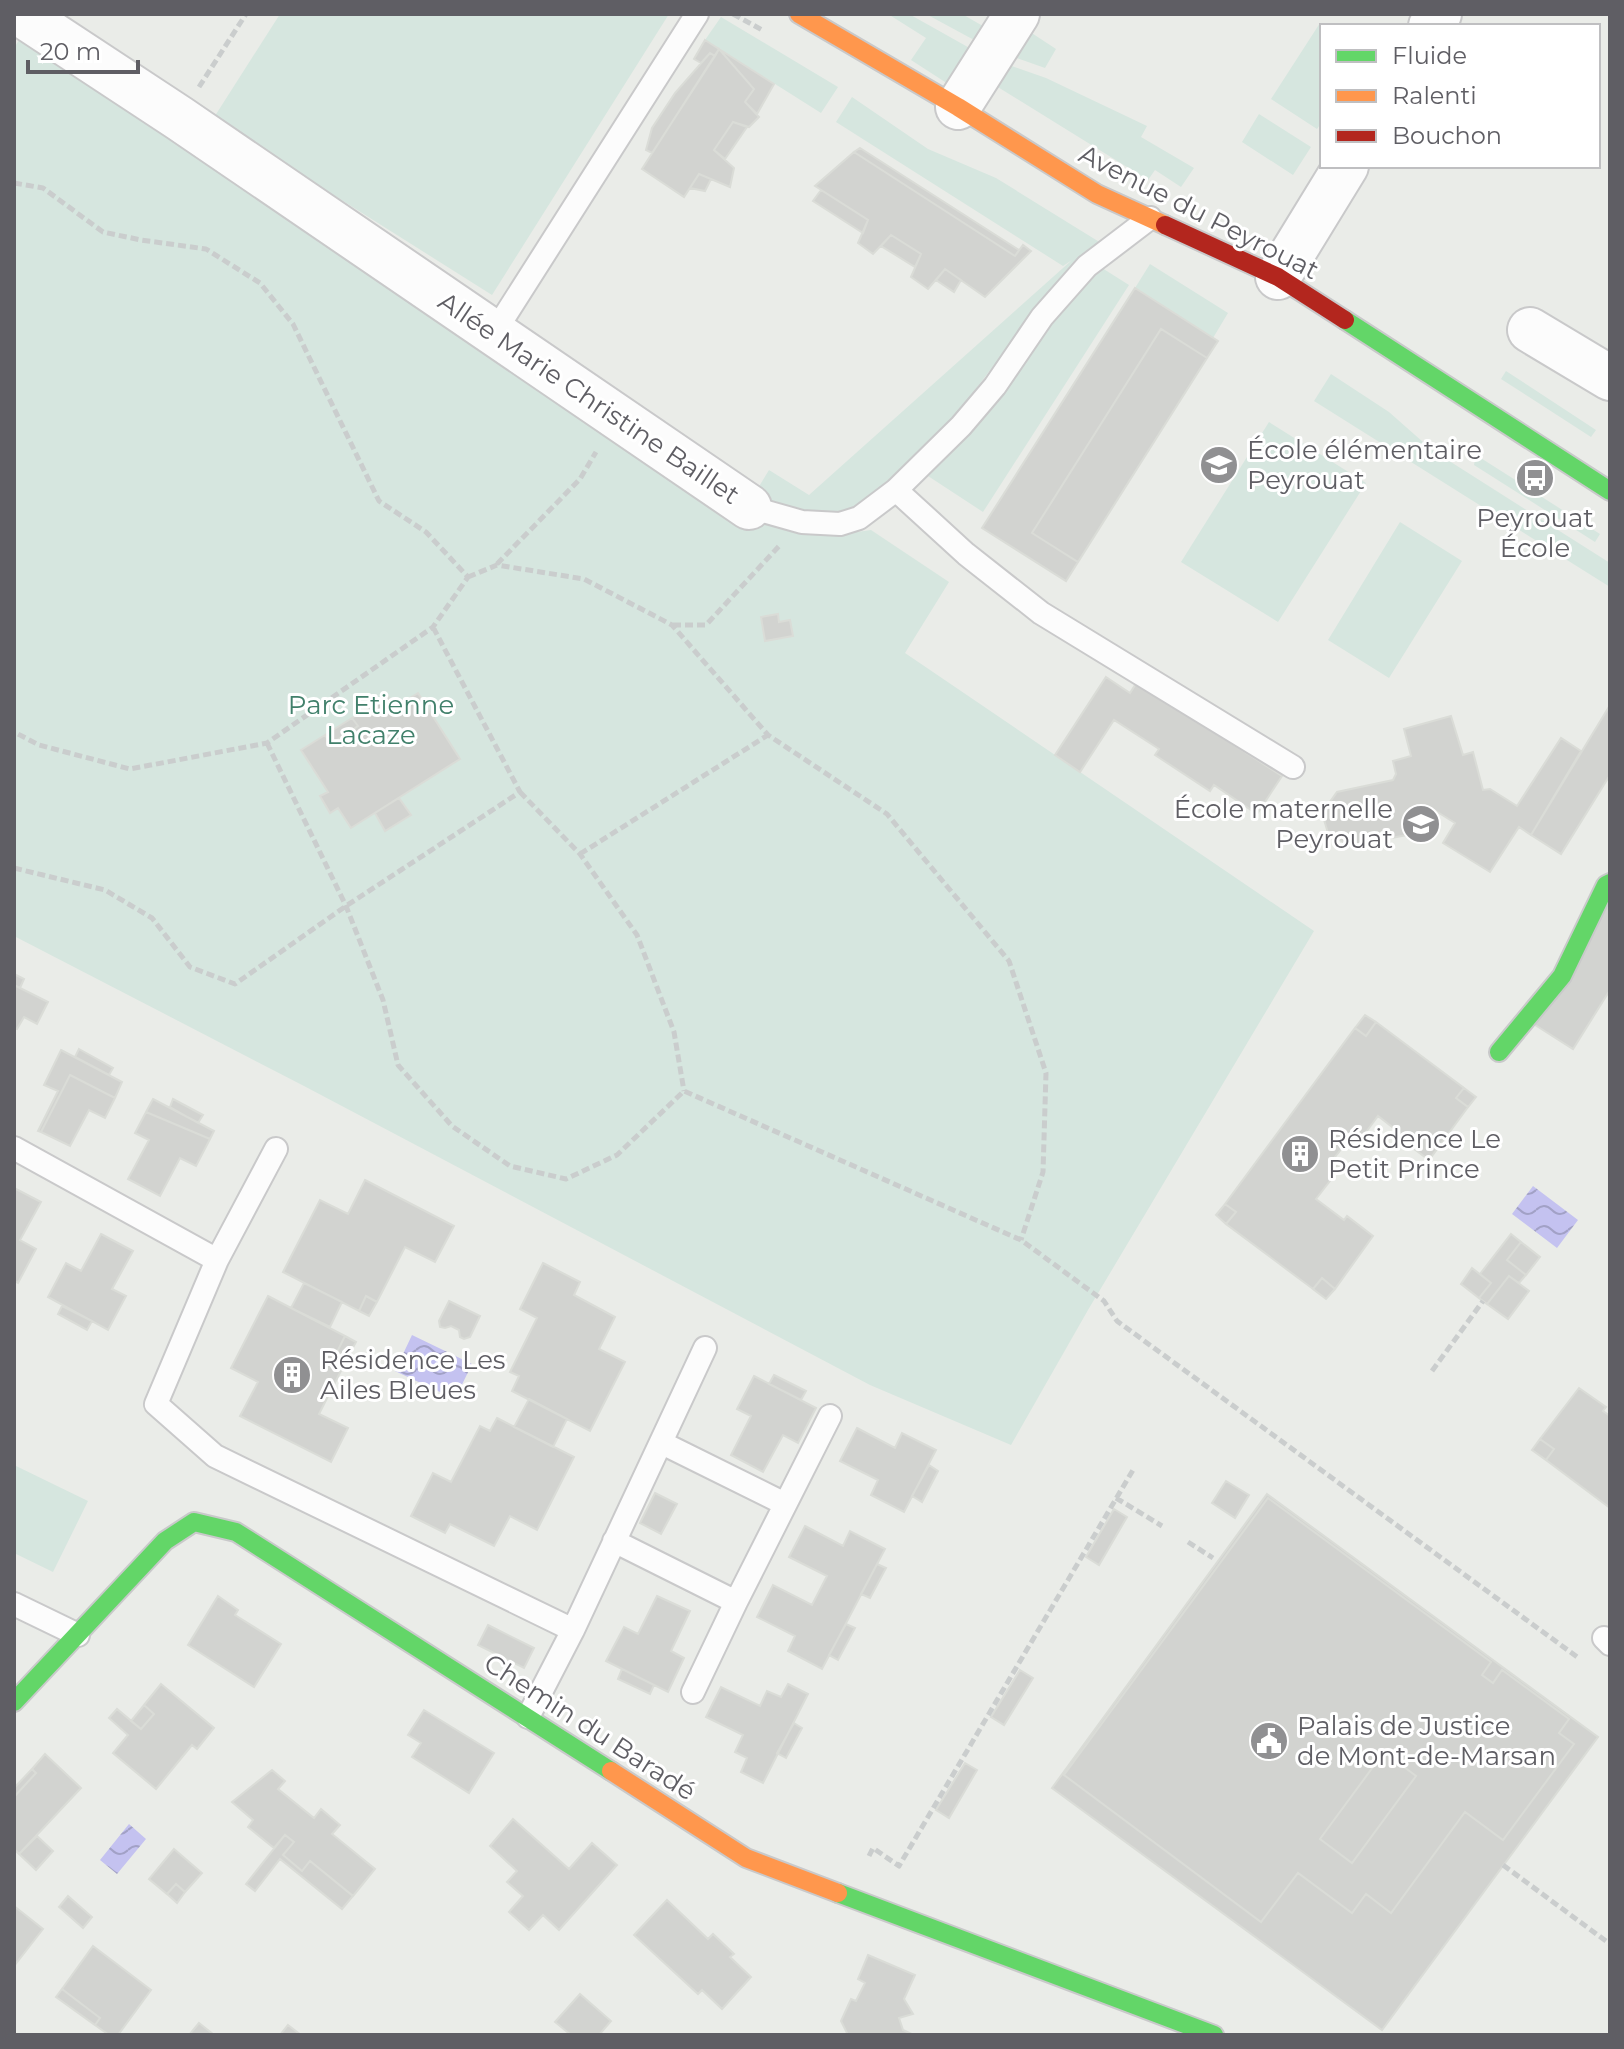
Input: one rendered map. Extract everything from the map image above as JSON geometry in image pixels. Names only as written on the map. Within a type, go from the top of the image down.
[{"type":"street","name":"Allée Marie Christine Baillet","points":[[21,14],[179,118],[749,507]]},
{"type":"street","name":"Avenue du Peyrouat","points":[[799,14],[958,107],[1097,194],[1278,277],[1610,491]]},
{"type":"street","points":[[958,107],[1001,19]]},
{"type":"street","points":[[1278,277],[1345,168]]},
{"type":"street","points":[[1530,330],[1610,378]]},
{"type":"street","points":[[1499,1052],[1562,976],[1606,885],[1610,883]]},
{"type":"street","name":"Chemin du Baradé","points":[[14,1702],[165,1541],[194,1522],[236,1532],[746,1858],[1214,2035]]},
{"type":"lane","points":[[494,333],[697,14]]},
{"type":"lane","name":"Allée Marie Christine Baillet","points":[[749,507],[802,522],[840,524],[859,518],[896,490],[961,426],[995,386],[1042,317],[1078,276],[1150,218]]},
{"type":"lane","points":[[896,490],[966,554],[1041,613],[1293,767]]},
{"type":"lane","points":[[14,1148],[217,1260]]},
{"type":"lane","points":[[276,1149],[217,1260],[156,1404],[215,1456],[573,1630]]},
{"type":"lane","points":[[528,1717],[573,1630],[705,1348]]},
{"type":"lane","points":[[693,1692],[830,1416]]},
{"type":"lane","points":[[662,1443],[785,1504]]},
{"type":"lane","points":[[614,1541],[736,1602]]},
{"type":"lane","points":[[14,1604],[78,1635]]},
{"type":"path","points":[[179,118],[246,14]]},
{"type":"path","points":[[14,183],[43,188],[103,232],[206,249],[260,283],[293,324],[379,501],[426,532],[468,577]]},
{"type":"path","points":[[14,732],[39,745],[130,769],[267,743],[433,627],[468,577],[497,565],[580,479],[620,419]]},
{"type":"path","points":[[672,625],[706,625],[802,522]]},
{"type":"path","points":[[497,565],[584,579],[672,625],[768,735],[887,814],[1009,961],[1046,1073],[1043,1172],[1021,1240]]},
{"type":"path","points":[[433,627],[520,792],[580,854],[637,935],[674,1032],[684,1091]]},
{"type":"path","points":[[580,854],[768,735]]},
{"type":"path","points":[[267,743],[346,906],[383,1000],[398,1065],[452,1126],[510,1166],[566,1179],[617,1155],[684,1091]]},
{"type":"path","points":[[14,868],[105,890],[152,918],[190,967],[235,984],[346,906],[520,792]]},
{"type":"path","points":[[684,1091],[1021,1240],[1104,1301],[1117,1321],[1592,1668]]},
{"type":"path","points":[[1432,1371],[1483,1301]]},
{"type":"path","points":[[869,1856],[873,1848],[899,1866],[1133,1470]]},
{"type":"path","points":[[1116,1498],[1162,1526]]},
{"type":"path","points":[[1188,1542],[1213,1558]]},
{"type":"path","points":[[1503,1865],[1610,1944]]},
{"type":"green space","points":[[280,14],[669,14],[492,295],[213,119]]},
{"type":"green space","points":[[888,14],[909,14],[982,55],[959,91],[911,60],[926,38]]},
{"type":"green space","points":[[926,14],[962,14],[995,33],[987,47]]},
{"type":"green space","points":[[721,17],[838,87],[821,113],[705,40]]},
{"type":"green space","points":[[1320,23],[1320,125],[1317,129],[1271,99]]},
{"type":"green space","points":[[1018,24],[1056,49],[1045,68],[1000,52]]},
{"type":"green space","name":"Parc Etienne Lacaze","points":[[21,37],[781,526],[826,533],[871,530],[949,582],[905,653],[1314,931],[1011,1445],[870,1385],[14,936],[14,48]]},
{"type":"green space","points":[[1000,62],[1046,78],[1147,126],[1141,137],[1194,168],[1181,187],[1155,170],[1148,180],[988,81]]},
{"type":"green space","points":[[852,97],[928,149],[996,178],[1101,243],[1035,311],[953,419],[854,512],[805,514],[752,498],[769,470],[809,495],[1072,260],[1063,266],[836,122]]},
{"type":"green space","points":[[1259,114],[1311,147],[1293,175],[1242,142]]},
{"type":"green space","points":[[1150,264],[1228,313],[1213,338],[1135,288]]},
{"type":"green space","points":[[1102,268],[1129,285],[983,512],[928,476],[970,432],[1051,322]]},
{"type":"green space","points":[[1506,371],[1596,430],[1591,437],[1501,379]]},
{"type":"green space","points":[[1331,374],[1389,412],[1432,450],[1610,563],[1610,587],[1314,401]]},
{"type":"green space","points":[[1269,422],[1366,483],[1278,622],[1181,562]]},
{"type":"green space","points":[[1476,455],[1600,534],[1595,542],[1474,465]]},
{"type":"green space","points":[[1400,522],[1462,561],[1389,678],[1328,640]]},
{"type":"green space","points":[[14,1465],[88,1501],[53,1572],[14,1553]]},
{"type":"water","points":[[1533,1186],[1578,1220],[1557,1248],[1512,1214]]},
{"type":"water","points":[[412,1335],[472,1364],[455,1399],[395,1371]]},
{"type":"water","points":[[129,1824],[146,1839],[117,1874],[100,1860]]},
{"type":"building","points":[[705,40],[719,49],[715,56],[710,53],[701,63],[694,59]]},
{"type":"building","points":[[719,49],[754,89],[745,102],[759,117],[749,127],[733,122],[714,150],[734,168],[730,187],[699,174],[684,197],[642,169]]},
{"type":"building","points":[[719,49],[774,84],[757,114],[745,102],[754,89]]},
{"type":"building","points":[[710,53],[715,56],[652,153],[646,150],[652,128],[675,93]]},
{"type":"building","points":[[733,122],[747,127],[725,159],[714,150]]},
{"type":"building","points":[[860,148],[1019,250],[1015,256],[854,152]]},
{"type":"building","points":[[854,152],[1015,256],[1023,245],[1031,251],[985,297],[945,269],[928,289],[911,277],[921,254],[891,235],[873,254],[858,243],[868,220],[815,186]]},
{"type":"building","points":[[699,174],[711,179],[705,191],[690,188]]},
{"type":"building","points":[[821,190],[868,220],[863,233],[813,201]]},
{"type":"building","points":[[891,235],[921,254],[915,267],[881,246]]},
{"type":"building","points":[[945,269],[961,280],[954,292],[936,280]]},
{"type":"building","points":[[1135,288],[1218,341],[1207,358],[1161,329],[1032,533],[1078,562],[1066,581],[982,528]]},
{"type":"building","points":[[1161,329],[1207,358],[1078,562],[1032,533]]},
{"type":"building","points":[[778,614],[779,622],[790,620],[793,636],[765,641],[761,617]]},
{"type":"building","points":[[1106,677],[1130,693],[1137,682],[1282,776],[1257,814],[1214,785],[1210,791],[1155,755],[1159,749],[1114,720],[1080,772],[1055,755]]},
{"type":"building","points":[[418,693],[460,759],[351,828],[338,808],[330,813],[320,796],[328,792],[301,750],[325,735],[331,744],[358,726],[352,718],[379,700],[387,712]]},
{"type":"building","points":[[388,696],[395,707],[387,712],[379,700]]},
{"type":"building","points":[[1610,705],[1610,775],[1561,854],[1531,835]]},
{"type":"building","points":[[1451,716],[1463,755],[1473,752],[1483,790],[1490,789],[1517,806],[1561,738],[1581,751],[1531,835],[1519,827],[1490,872],[1443,843],[1455,823],[1431,808],[1412,834],[1350,846],[1328,833],[1322,813],[1337,792],[1393,780],[1396,774],[1393,761],[1411,756],[1404,729]]},
{"type":"building","points":[[352,718],[358,726],[331,744],[325,735]]},
{"type":"building","points":[[399,798],[411,815],[385,831],[375,813]]},
{"type":"building","points":[[1610,901],[1610,990],[1573,1049],[1532,1023]]},
{"type":"building","points":[[14,974],[24,979],[20,988],[14,985]]},
{"type":"building","points":[[14,985],[48,1002],[37,1024],[24,1017],[17,1029],[14,1028]]},
{"type":"building","points":[[1365,1015],[1376,1022],[1366,1036],[1355,1028]]},
{"type":"building","name":"Résidence Le Petit Prince","points":[[1376,1022],[1464,1088],[1456,1098],[1468,1107],[1429,1160],[1402,1140],[1405,1137],[1378,1116],[1355,1147],[1347,1142],[1331,1162],[1340,1168],[1316,1199],[1344,1220],[1347,1216],[1373,1236],[1335,1289],[1322,1278],[1313,1289],[1226,1224],[1236,1212],[1225,1204],[1355,1028],[1366,1036]]},
{"type":"building","points":[[79,1049],[113,1068],[109,1075],[75,1057]]},
{"type":"building","points":[[61,1050],[122,1082],[115,1098],[70,1075],[41,1132],[38,1131],[58,1091],[44,1085]]},
{"type":"building","points":[[70,1075],[115,1098],[105,1118],[89,1110],[70,1146],[41,1132]]},
{"type":"building","points":[[1464,1088],[1476,1097],[1468,1107],[1456,1098]]},
{"type":"building","points":[[153,1099],[214,1131],[210,1139],[146,1112]]},
{"type":"building","points":[[173,1099],[203,1115],[198,1123],[170,1107]]},
{"type":"building","points":[[146,1112],[210,1139],[196,1166],[180,1158],[160,1196],[128,1179],[149,1140],[135,1133]]},
{"type":"building","name":"Résidence Les Ailes Bleues","points":[[365,1180],[454,1226],[435,1262],[405,1247],[377,1302],[366,1296],[359,1311],[283,1272],[320,1200],[348,1214]]},
{"type":"building","points":[[14,1188],[41,1202],[20,1240],[36,1249],[18,1283],[14,1281]]},
{"type":"building","points":[[1225,1204],[1236,1212],[1226,1224],[1216,1215]]},
{"type":"building","points":[[101,1234],[133,1251],[112,1289],[126,1296],[108,1330],[48,1297],[66,1263],[81,1271]]},
{"type":"building","points":[[1511,1234],[1521,1242],[1507,1260],[1526,1275],[1519,1283],[1509,1276],[1487,1304],[1479,1298],[1491,1283],[1480,1274]]},
{"type":"building","points":[[1521,1242],[1540,1257],[1526,1275],[1507,1260]]},
{"type":"building","name":"Résidence Les Ailes Bleues","points":[[543,1263],[580,1282],[574,1295],[615,1317],[599,1349],[625,1362],[590,1431],[512,1391],[519,1376],[510,1372],[537,1318],[520,1309]]},
{"type":"building","points":[[1472,1268],[1491,1283],[1479,1298],[1461,1284]]},
{"type":"building","points":[[1509,1276],[1529,1291],[1508,1319],[1487,1304]]},
{"type":"building","points":[[1322,1278],[1335,1289],[1326,1299],[1313,1289]]},
{"type":"building","points":[[304,1283],[342,1302],[330,1327],[291,1308]]},
{"type":"building","name":"Résidence Les Ailes Bleues","points":[[268,1296],[345,1336],[337,1352],[348,1357],[319,1414],[348,1428],[331,1462],[240,1416],[258,1382],[231,1368]]},
{"type":"building","points":[[366,1296],[377,1302],[369,1316],[359,1311]]},
{"type":"building","points":[[449,1301],[480,1316],[470,1337],[460,1337],[459,1330],[451,1326],[440,1327],[439,1321]]},
{"type":"building","points":[[62,1306],[92,1321],[87,1330],[58,1314]]},
{"type":"building","points":[[345,1336],[356,1342],[348,1357],[337,1352]]},
{"type":"building","points":[[774,1375],[806,1391],[801,1400],[769,1384]]},
{"type":"building","points":[[754,1376],[816,1408],[798,1443],[783,1435],[763,1472],[731,1455],[751,1416],[737,1409]]},
{"type":"building","points":[[1579,1388],[1606,1407],[1603,1411],[1610,1416],[1610,1508],[1546,1460],[1554,1449],[1540,1439]]},
{"type":"building","points":[[529,1399],[567,1419],[553,1447],[514,1427]]},
{"type":"building","name":"Résidence Les Ailes Bleues","points":[[497,1418],[574,1457],[537,1530],[510,1516],[494,1546],[450,1524],[445,1533],[411,1516],[433,1473],[451,1482],[480,1426],[490,1431]]},
{"type":"building","points":[[857,1428],[895,1448],[902,1433],[936,1450],[904,1512],[871,1495],[878,1480],[840,1461]]},
{"type":"building","points":[[1540,1439],[1554,1449],[1546,1460],[1532,1450]]},
{"type":"building","points":[[929,1465],[938,1471],[922,1502],[912,1496]]},
{"type":"building","points":[[1226,1481],[1249,1495],[1235,1518],[1212,1503]]},
{"type":"building","points":[[655,1493],[677,1504],[661,1534],[640,1523]]},
{"type":"building","points":[[1267,1494],[1598,1737],[1382,2030],[1052,1788]],"holes":[[[1268,1498],[1491,1662],[1482,1675],[1493,1683],[1502,1670],[1569,1719],[1559,1733],[1574,1744],[1503,1840],[1465,1812],[1391,1913],[1366,1894],[1352,1913],[1298,1873],[1261,1922],[1064,1775]]]},
{"type":"building","points":[[1268,1498],[1491,1662],[1482,1675],[1493,1683],[1502,1670],[1569,1719],[1559,1733],[1574,1744],[1503,1840],[1465,1812],[1391,1913],[1366,1894],[1352,1913],[1298,1873],[1261,1922],[1064,1775]],"holes":[[[1384,1752],[1416,1776],[1352,1863],[1320,1839]]]},
{"type":"building","points":[[1114,1509],[1127,1517],[1099,1565],[1086,1557]]},
{"type":"building","points":[[805,1526],[843,1546],[850,1531],[885,1549],[822,1669],[788,1651],[795,1636],[757,1617],[773,1585],[812,1605],[827,1576],[789,1557]]},
{"type":"building","points":[[877,1564],[886,1568],[870,1598],[861,1594]]},
{"type":"building","points":[[218,1596],[238,1610],[235,1615],[281,1644],[254,1687],[188,1645]]},
{"type":"building","points":[[657,1596],[690,1611],[671,1651],[684,1658],[668,1692],[606,1661],[624,1627],[638,1634]]},
{"type":"building","points":[[846,1624],[855,1628],[838,1660],[829,1655]]},
{"type":"building","points":[[488,1625],[534,1648],[524,1668],[478,1645]]},
{"type":"building","points":[[622,1669],[654,1685],[650,1694],[618,1679]]},
{"type":"building","points":[[1020,1670],[1033,1678],[1004,1725],[991,1717]]},
{"type":"building","points":[[161,1684],[214,1728],[197,1749],[192,1745],[156,1789],[113,1753],[128,1735],[109,1718],[117,1709],[141,1729],[154,1714],[144,1705]]},
{"type":"building","points":[[788,1684],[808,1694],[763,1783],[741,1772],[747,1758],[735,1752],[743,1735],[706,1717],[721,1687],[760,1706],[767,1691],[781,1697]]},
{"type":"building","points":[[144,1705],[154,1714],[141,1729],[131,1721]]},
{"type":"building","points":[[424,1710],[494,1753],[469,1793],[412,1757],[421,1743],[408,1735]]},
{"type":"building","points":[[794,1723],[802,1728],[786,1758],[777,1753]]},
{"type":"building","points":[[1384,1752],[1416,1776],[1352,1863],[1320,1839]]},
{"type":"building","points":[[45,1754],[81,1788],[19,1854],[14,1849],[14,1797],[36,1773],[32,1769]]},
{"type":"building","points":[[965,1763],[977,1770],[949,1818],[936,1810]]},
{"type":"building","points":[[32,1769],[36,1773],[14,1797],[14,1788]]},
{"type":"building","points":[[272,1770],[285,1781],[278,1789],[314,1818],[321,1809],[340,1825],[332,1834],[375,1869],[353,1896],[310,1861],[302,1871],[283,1855],[294,1842],[285,1835],[274,1848],[248,1827],[253,1820],[232,1802]]},
{"type":"building","points":[[513,1819],[569,1869],[592,1843],[617,1865],[559,1930],[543,1915],[529,1930],[509,1912],[523,1896],[507,1882],[517,1871],[490,1846]]},
{"type":"building","points":[[285,1835],[294,1842],[283,1855],[302,1871],[310,1861],[353,1896],[342,1909],[280,1859],[255,1891],[246,1884]]},
{"type":"building","points":[[37,1836],[53,1851],[36,1870],[19,1854]]},
{"type":"building","points":[[174,1849],[202,1873],[185,1892],[176,1884],[167,1894],[149,1879]]},
{"type":"building","points":[[176,1884],[185,1892],[177,1903],[167,1894]]},
{"type":"building","points":[[68,1896],[92,1917],[83,1928],[59,1907]]},
{"type":"building","points":[[667,1900],[708,1939],[713,1934],[734,1954],[730,1957],[751,1977],[722,2009],[702,1990],[698,1994],[634,1935]]},
{"type":"building","points":[[14,1906],[43,1929],[14,1966]]},
{"type":"building","points":[[93,1946],[151,1990],[118,2035],[109,2035],[95,2025],[100,2018],[62,1989]]},
{"type":"building","points":[[868,1955],[915,1975],[904,1999],[913,2014],[899,2018],[903,2030],[914,2035],[848,2035],[841,2021],[851,1999],[856,2001],[865,1983],[858,1979]]},
{"type":"building","points":[[62,1989],[100,2018],[95,2025],[56,1997]]},
{"type":"building","points":[[580,1994],[611,2021],[599,2035],[571,2035],[555,2022]]},
{"type":"building","points":[[199,2023],[213,2034],[189,2035]]},
{"type":"building","points":[[288,2025],[301,2035],[280,2035]]},
{"type":"traffic: fast","points":[[1345,320],[1610,491]]},
{"type":"traffic: fast","points":[[1499,1052],[1562,976],[1606,885],[1610,883]]},
{"type":"traffic: fast","points":[[14,1702],[165,1541],[194,1522],[236,1532],[611,1771]]},
{"type":"traffic: fast","points":[[838,1893],[1214,2035]]},
{"type":"traffic: slow","points":[[799,14],[958,107],[1097,194],[1165,225]]},
{"type":"traffic: slow","points":[[611,1771],[746,1858],[838,1893]]},
{"type":"traffic: jam","points":[[1165,225],[1278,277],[1345,320]]},
{"type":"place","name":"École élémentaire Peyrouat","points":[[1219,465]]},
{"type":"place","name":"Peyrouat École","points":[[1535,478]]},
{"type":"place","name":"École maternelle Peyrouat","points":[[1421,824]]},
{"type":"place","name":"Résidence Le Petit Prince","points":[[1300,1154]]},
{"type":"place","name":"Résidence Les Ailes Bleues","points":[[292,1375]]},
{"type":"place","name":"Palais de Justice de Mont-de-Marsan","points":[[1269,1741]]}]
